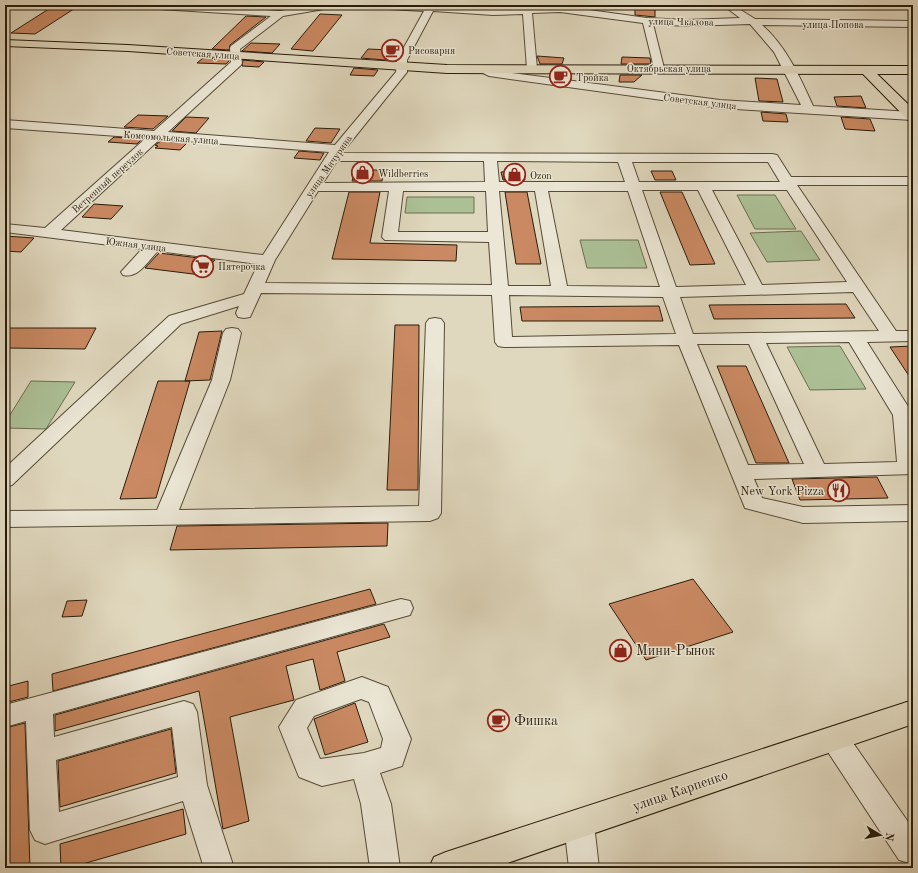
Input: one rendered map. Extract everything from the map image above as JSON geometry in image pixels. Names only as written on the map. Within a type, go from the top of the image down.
[{"type":"main road","name":"Советская улица","points":[[5,43],[236,55],[401,66]]},
{"type":"main road","name":"Октябрьская улица","points":[[401,66],[447,69],[659,68],[913,70]]},
{"type":"main road","points":[[866,70],[913,117]]},
{"type":"main road","name":"улица Карпенко","points":[[446,868],[913,712]]},
{"type":"street","points":[[143,5],[280,14],[330,5]]},
{"type":"street","name":"улица Чкалова","points":[[370,5],[431,6],[493,12],[527,8],[560,9],[647,21],[688,23],[753,22]]},
{"type":"street","points":[[728,5],[733,11],[753,22],[763,32],[791,69],[809,110]]},
{"type":"street","name":"улица Мичурина","points":[[249,299],[266,260],[335,153],[401,72],[402,60],[431,6]]},
{"type":"street","points":[[527,8],[532,69]]},
{"type":"street","name":"Ветренный переулок","points":[[49,233],[237,63],[235,48],[280,14]]},
{"type":"street","points":[[647,21],[659,68]]},
{"type":"street","name":"улица Попова","points":[[753,22],[783,24],[913,24]]},
{"type":"street","name":"Советская улица","points":[[489,73],[720,104],[913,117]]},
{"type":"street","name":"Комсомольская улица","points":[[5,124],[156,136],[335,153],[490,158],[772,158],[788,184]]},
{"type":"street","points":[[490,158],[504,342],[913,336]]},
{"type":"street","points":[[624,159],[668,292],[753,502],[803,515],[913,513]]},
{"type":"street","points":[[314,187],[704,188],[913,181]]},
{"type":"street","points":[[788,184],[892,336]]},
{"type":"street","points":[[397,187],[390,237],[496,237]]},
{"type":"street","points":[[541,188],[560,292]]},
{"type":"street","points":[[704,188],[757,290]]},
{"type":"street","name":"Южная улица","points":[[5,228],[266,260]]},
{"type":"street","points":[[129,272],[154,246]]},
{"type":"street","points":[[222,265],[266,260]]},
{"type":"street","points":[[5,480],[175,320],[249,299],[501,291],[668,292],[858,288]]},
{"type":"street","points":[[5,519],[165,518],[430,513],[435,323]]},
{"type":"street","points":[[165,518],[221,380],[232,333]]},
{"type":"street","points":[[741,472],[817,470],[911,473],[908,414],[855,337]]},
{"type":"street","points":[[755,338],[817,470]]},
{"type":"street","points":[[5,716],[401,608]]},
{"type":"street","points":[[39,707],[45,830],[193,785]]},
{"type":"street","points":[[42,752],[184,712],[193,785],[219,868]]},
{"type":"street","points":[[834,738],[912,853]]},
{"type":"street","points":[[364,765],[376,804],[385,868]]},
{"type":"street","points":[[579,824],[584,868]]},
{"type":"green space","points":[[737,195],[775,195],[796,229],[755,229]]},
{"type":"green space","points":[[407,197],[474,197],[474,213],[405,213]]},
{"type":"green space","points":[[801,231],[820,260],[767,262],[750,233]]},
{"type":"green space","points":[[580,240],[638,240],[647,268],[587,268]]},
{"type":"green space","points":[[840,346],[866,389],[810,390],[787,347]]},
{"type":"green space","points":[[31,381],[75,382],[46,429],[5,428],[5,423]]},
{"type":"building","points":[[55,5],[80,5],[35,34],[11,33]]},
{"type":"building","points":[[635,7],[655,8],[655,17],[635,15]]},
{"type":"building","points":[[320,14],[342,15],[313,51],[291,49]]},
{"type":"building","points":[[246,16],[266,17],[230,45],[229,50],[212,49]]},
{"type":"building","points":[[251,43],[280,44],[272,53],[242,51]]},
{"type":"building","points":[[368,49],[391,50],[385,60],[361,58]]},
{"type":"building","points":[[537,56],[564,58],[562,64],[540,64]]},
{"type":"building","points":[[622,57],[650,58],[651,64],[621,64]]},
{"type":"building","points":[[203,58],[229,59],[229,61],[226,64],[197,63]]},
{"type":"building","points":[[243,60],[264,62],[259,67],[242,66]]},
{"type":"building","points":[[354,68],[378,70],[374,76],[350,75]]},
{"type":"building","points":[[620,75],[642,75],[634,82],[619,82]]},
{"type":"building","points":[[755,78],[777,79],[783,102],[759,101]]},
{"type":"building","points":[[861,96],[866,108],[837,106],[834,97]]},
{"type":"building","points":[[761,112],[786,114],[788,122],[763,121]]},
{"type":"building","points":[[138,115],[168,116],[153,129],[124,127]]},
{"type":"building","points":[[186,117],[209,118],[196,133],[172,131]]},
{"type":"building","points":[[841,117],[870,119],[875,131],[845,129]]},
{"type":"building","points":[[315,128],[340,129],[331,143],[306,141]]},
{"type":"building","points":[[114,137],[142,139],[137,144],[108,142]]},
{"type":"building","points":[[161,141],[187,143],[180,150],[155,148],[158,146],[155,145]]},
{"type":"building","points":[[299,151],[324,153],[320,160],[294,158]]},
{"type":"building","points":[[355,170],[384,170],[382,181],[352,181]]},
{"type":"building","points":[[523,171],[525,180],[503,180],[501,172]]},
{"type":"building","points":[[651,171],[672,171],[676,180],[655,180]]},
{"type":"building","points":[[349,192],[380,192],[370,243],[457,245],[456,261],[332,259]]},
{"type":"building","points":[[505,192],[527,192],[541,264],[516,264]]},
{"type":"building","points":[[660,192],[682,192],[715,264],[690,265]]},
{"type":"building","points":[[94,204],[123,206],[111,219],[82,217]]},
{"type":"building","points":[[5,236],[34,238],[21,252],[5,251]]},
{"type":"building","points":[[159,253],[215,260],[201,275],[145,268]]},
{"type":"building","points":[[846,304],[855,318],[714,319],[709,305]]},
{"type":"building","points":[[659,306],[663,321],[522,321],[520,307]]},
{"type":"building","points":[[395,325],[419,325],[418,490],[387,490]]},
{"type":"building","points":[[5,328],[96,328],[85,349],[5,348]]},
{"type":"building","points":[[222,331],[210,380],[185,381],[199,332]]},
{"type":"building","points":[[913,346],[913,382],[890,347]]},
{"type":"building","points":[[717,366],[746,366],[789,463],[756,463]]},
{"type":"building","points":[[158,381],[190,381],[156,498],[120,499]]},
{"type":"building","points":[[877,477],[888,498],[800,500],[792,479]]},
{"type":"building","points":[[388,523],[387,546],[170,550],[177,526]]},
{"type":"building","points":[[693,579],[733,632],[646,660],[609,604]]},
{"type":"building","points":[[370,589],[376,604],[53,691],[52,674]]},
{"type":"building","points":[[87,600],[82,616],[62,617],[67,601]]},
{"type":"building","points":[[384,624],[390,637],[337,652],[345,681],[320,690],[313,659],[286,666],[294,700],[230,717],[249,821],[223,829],[199,691],[55,731],[55,715]]},
{"type":"building","points":[[28,681],[28,697],[5,703],[5,687]]},
{"type":"building","points":[[355,703],[368,742],[325,755],[314,719]]},
{"type":"building","points":[[25,723],[30,868],[5,868],[5,728]]},
{"type":"building","points":[[171,729],[176,773],[60,807],[58,761]]},
{"type":"building","points":[[183,809],[186,834],[69,868],[61,868],[60,844]]},
{"type":"place","name":"Рисоварня","points":[[393,50]]},
{"type":"place","name":"Тройка","points":[[561,77]]},
{"type":"place","name":"Wildberries","points":[[363,173]]},
{"type":"place","name":"Ozon","points":[[514,175]]},
{"type":"place","name":"Пятерочка","points":[[203,266]]},
{"type":"place","name":"New York Pizza","points":[[839,491]]},
{"type":"place","name":"Мини-Рынок","points":[[621,650]]},
{"type":"place","name":"Фишка","points":[[499,720]]}]
